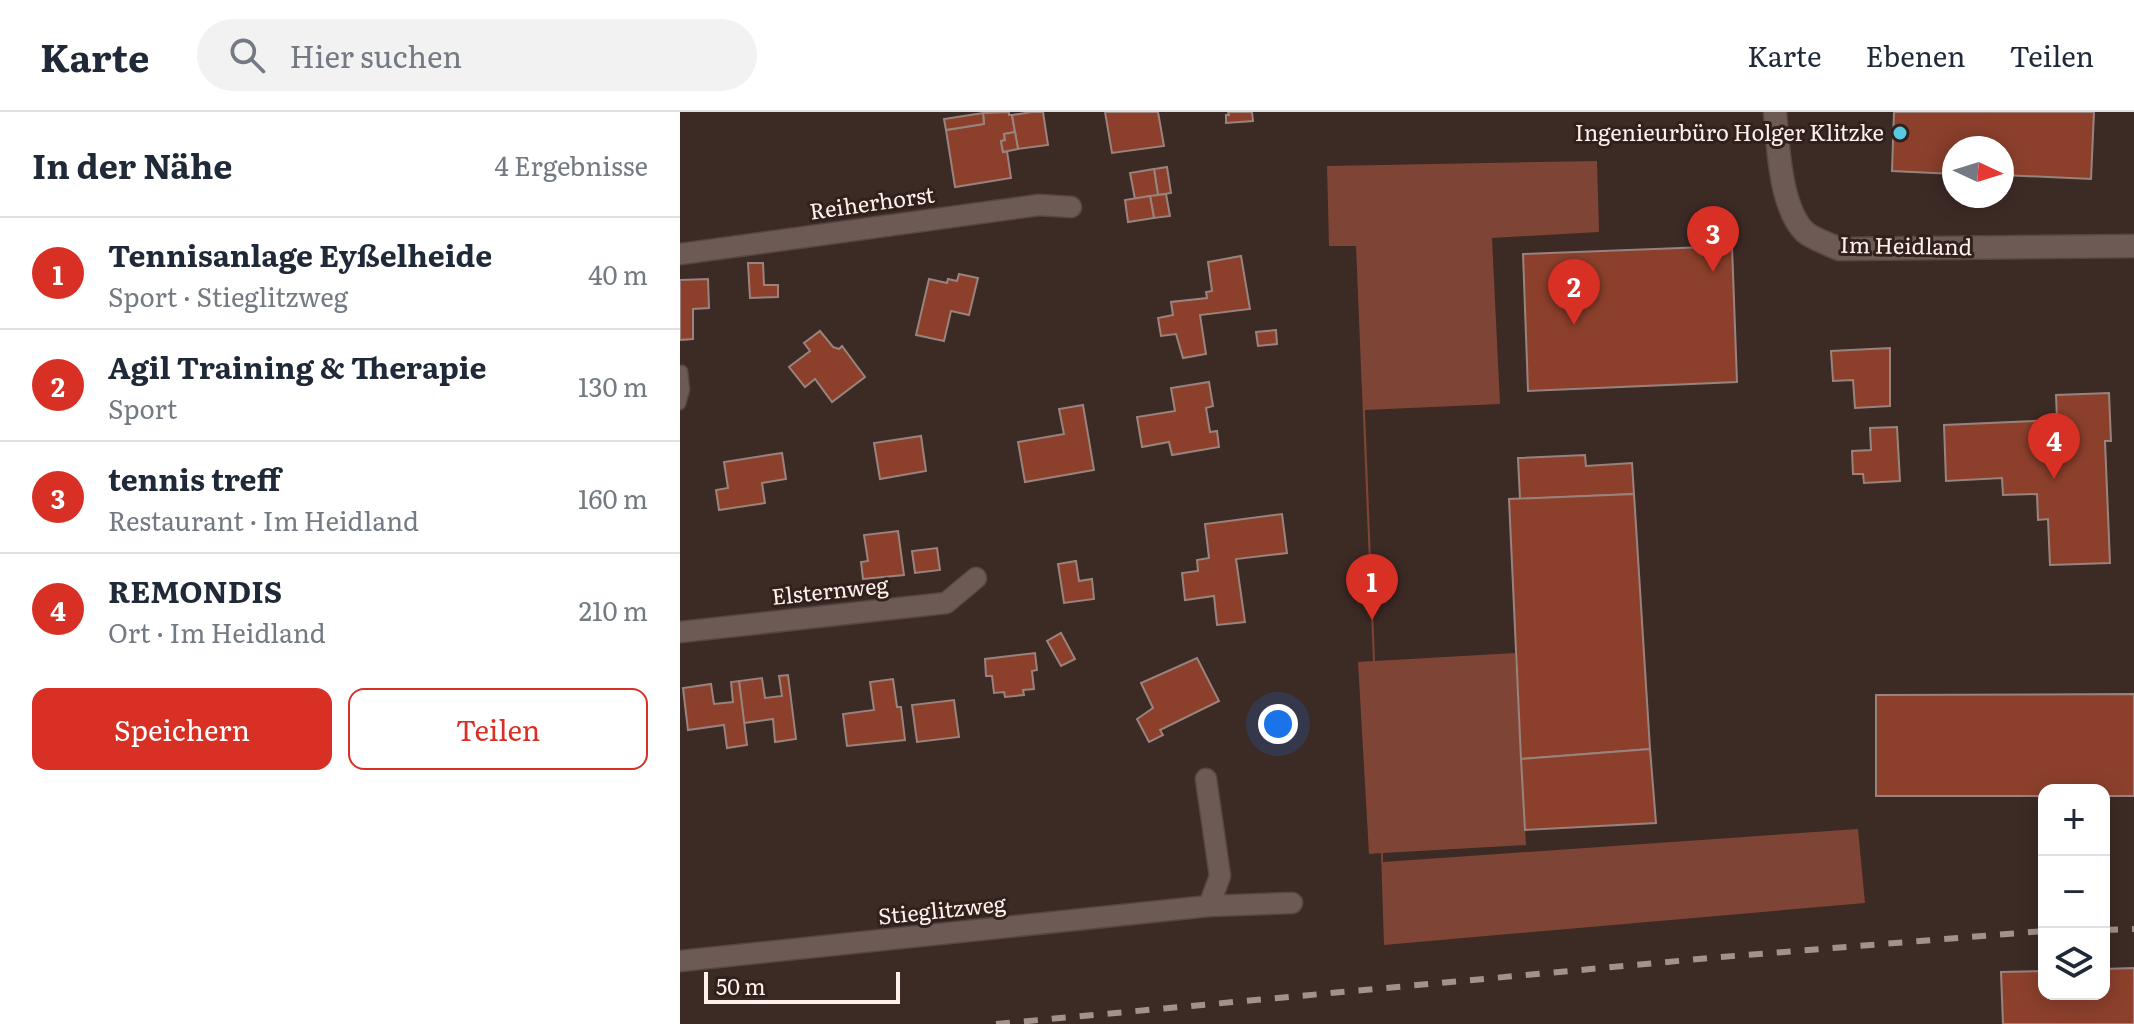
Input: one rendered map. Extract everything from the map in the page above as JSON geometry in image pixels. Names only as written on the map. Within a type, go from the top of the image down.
[{"type":"street","name":"Im Heidland","points":[[1775,112],[1779,158],[1788,201],[1805,232],[1839,249],[2134,246]]},
{"type":"street","name":"Reiherhorst","points":[[680,254],[1039,205],[1071,207]]},
{"type":"street","name":"Elsternweg","points":[[680,632],[946,603],[976,578]]},
{"type":"street","points":[[1206,779],[1220,876],[1209,906]]},
{"type":"street","name":"Stieglitzweg","points":[[680,961],[1209,906],[1292,903]]},
{"type":"lane","points":[[680,404],[684,390],[682,371]]},
{"type":"shaded area","points":[[1597,161],[1599,232],[1492,238],[1500,404],[1365,410],[1375,661],[1515,653],[1526,845],[1383,853],[1383,862],[1858,829],[1865,903],[1384,945],[1381,853],[1369,854],[1358,662],[1373,661],[1356,246],[1329,246],[1327,166]]},
{"type":"building","points":[[1009,112],[1015,132],[1004,134],[1005,140],[1001,141],[1003,152],[1007,151],[1011,178],[955,187],[946,130],[984,124],[983,113]]},
{"type":"building","points":[[1043,112],[1048,145],[1018,149],[1012,115]]},
{"type":"building","points":[[1105,112],[1158,112],[1164,146],[1112,153]]},
{"type":"building","points":[[1228,112],[1252,112],[1253,121],[1226,123]]},
{"type":"building","points":[[1894,112],[2094,112],[2091,179],[2014,176],[2014,136],[1942,136],[1942,173],[1892,171]]},
{"type":"building","points":[[983,113],[984,124],[946,130],[944,119]]},
{"type":"building","points":[[1015,132],[1018,149],[1003,152],[1001,141],[1005,140],[1004,134]]},
{"type":"building","points":[[1167,167],[1171,193],[1158,195],[1154,169]]},
{"type":"building","points":[[1154,169],[1158,195],[1135,199],[1130,173]]},
{"type":"building","points":[[1166,194],[1170,216],[1154,218],[1150,196]]},
{"type":"building","points":[[1150,196],[1154,218],[1128,222],[1125,200]]},
{"type":"building","points":[[1732,246],[1737,382],[1528,391],[1523,254]]},
{"type":"building","points":[[1241,256],[1250,309],[1200,315],[1206,354],[1183,358],[1176,334],[1161,336],[1158,318],[1173,315],[1171,302],[1207,298],[1206,292],[1212,291],[1208,262]]},
{"type":"building","points":[[748,263],[763,263],[764,285],[778,285],[778,297],[750,298]]},
{"type":"building","points":[[959,274],[978,278],[969,315],[951,311],[944,341],[916,335],[929,279],[947,283],[948,279],[957,281]]},
{"type":"building","points":[[708,279],[709,308],[693,309],[693,339],[680,340],[680,280]]},
{"type":"building","points":[[1276,330],[1277,344],[1258,346],[1256,332]]},
{"type":"building","points":[[820,331],[833,347],[839,349],[842,346],[865,377],[832,402],[815,379],[805,387],[789,367],[810,351],[804,343]]},
{"type":"building","points":[[1890,348],[1890,406],[1855,408],[1853,380],[1833,381],[1831,351]]},
{"type":"building","points":[[1209,382],[1213,406],[1206,408],[1210,432],[1217,431],[1219,447],[1172,455],[1169,442],[1142,447],[1137,417],[1175,411],[1171,388]]},
{"type":"building","points":[[2109,393],[2111,441],[2105,441],[2110,563],[2050,565],[2048,519],[2038,520],[2037,494],[2003,495],[2002,478],[1946,481],[1944,425],[2057,420],[2056,395]]},
{"type":"building","points":[[1083,405],[1094,470],[1025,482],[1018,442],[1064,434],[1059,409]]},
{"type":"building","points":[[1897,427],[1900,481],[1864,483],[1863,474],[1853,474],[1852,451],[1871,450],[1870,428]]},
{"type":"building","points":[[921,436],[926,471],[880,479],[874,443]]},
{"type":"building","points":[[782,453],[786,479],[762,483],[765,503],[719,510],[716,490],[728,488],[724,462]]},
{"type":"building","points":[[1585,455],[1586,466],[1632,463],[1634,494],[1520,499],[1518,458]]},
{"type":"building","points":[[1634,494],[1650,749],[1521,759],[1509,499]]},
{"type":"building","points":[[1282,514],[1287,553],[1236,559],[1245,622],[1217,625],[1214,596],[1185,600],[1182,573],[1198,571],[1197,560],[1209,558],[1205,524]]},
{"type":"building","points":[[898,531],[904,575],[863,579],[861,562],[868,561],[864,535]]},
{"type":"building","points":[[937,548],[940,570],[915,573],[912,551]]},
{"type":"building","points":[[1076,561],[1079,581],[1092,579],[1094,599],[1064,603],[1058,564]]},
{"type":"building","points":[[1061,633],[1075,659],[1061,666],[1047,641]]},
{"type":"building","points":[[1035,653],[1037,670],[1032,671],[1034,689],[1023,690],[1024,695],[1005,697],[1004,692],[994,693],[992,676],[986,676],[985,659]]},
{"type":"building","points":[[1197,658],[1219,701],[1160,730],[1163,735],[1149,742],[1137,719],[1153,708],[1141,683]]},
{"type":"building","points":[[788,675],[796,739],[775,742],[773,719],[744,723],[739,681],[762,678],[765,698],[782,696],[779,676]]},
{"type":"building","points":[[893,679],[897,707],[901,707],[905,740],[847,746],[843,714],[874,710],[870,682]]},
{"type":"building","points":[[739,681],[747,745],[727,748],[724,725],[688,730],[683,688],[711,684],[714,704],[733,702],[731,682]]},
{"type":"building","points":[[2134,694],[2134,796],[2110,796],[2110,784],[2038,784],[2038,796],[1876,796],[1876,695]]},
{"type":"building","points":[[954,700],[959,737],[917,742],[912,705]]},
{"type":"building","points":[[1650,749],[1656,823],[1525,830],[1521,759]]},
{"type":"building","points":[[2134,968],[2134,1024],[2003,1024],[2001,972],[2038,971],[2038,1000],[2110,1000],[2110,969]]},
{"type":"railway","points":[[2110,930],[2134,929]]},
{"type":"railway","points":[[996,1024],[1721,957],[2038,931]]},
{"type":"place","name":"Ingenieurbüro Holger Klitzke","points":[[1900,133]]},
{"type":"place","name":"tennis treff","points":[[1713,272]]},
{"type":"place","name":"Agil Training & Therapie","points":[[1574,325]]},
{"type":"place","name":"REMONDIS","points":[[2054,479]]},
{"type":"place","name":"Tennisanlage Eyßelheide","points":[[1372,620]]}]
